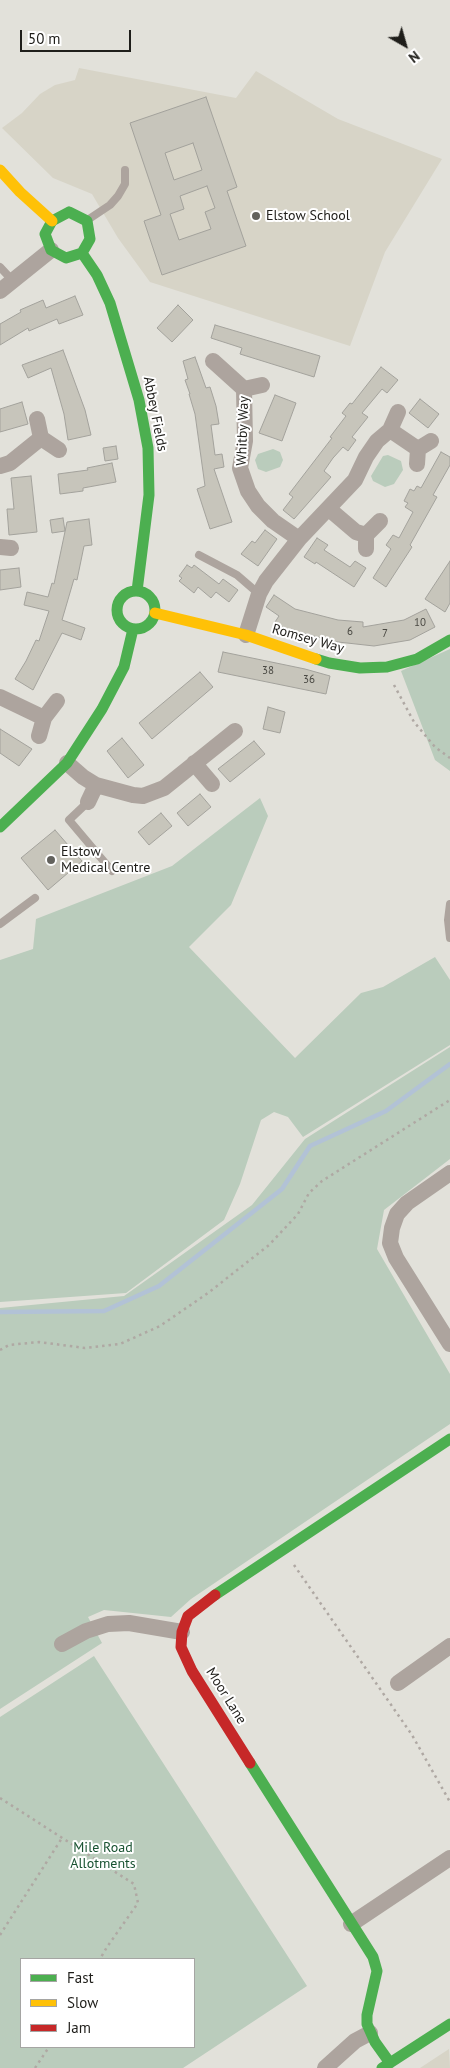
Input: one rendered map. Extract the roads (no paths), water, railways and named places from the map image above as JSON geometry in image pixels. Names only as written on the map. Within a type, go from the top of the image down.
[{"type":"street","points":[[0,170],[20,192],[52,220]]},
{"type":"street","points":[[69,212],[87,221],[90,239],[82,253],[66,258],[51,250],[44,234],[52,220],[69,212]]},
{"type":"street","points":[[6,286],[51,250]]},
{"type":"street","name":"Abbey Fields","points":[[82,253],[97,274],[110,303],[139,400],[148,448],[149,495],[136,591]]},
{"type":"street","name":"Whitby Way","points":[[213,361],[244,389],[245,441],[240,468],[248,491],[258,506],[273,521],[299,539]]},
{"type":"street","name":"Whitby Way","points":[[244,389],[262,386]]},
{"type":"street","points":[[246,635],[259,594],[266,581],[313,523],[329,509],[355,480],[366,457],[377,442],[390,430],[398,412]]},
{"type":"street","points":[[37,419],[42,438],[59,450]]},
{"type":"street","points":[[390,430],[422,451]]},
{"type":"street","points":[[0,466],[10,463],[42,438]]},
{"type":"street","points":[[329,509],[366,542],[380,520]]},
{"type":"street","points":[[136,591],[148,595],[155,606],[155,613],[150,624],[145,628],[133,629],[122,624],[117,612],[120,600],[125,595],[136,591]]},
{"type":"street","name":"Romsey Way","points":[[155,613],[246,635],[329,663],[360,668],[387,667],[417,659],[450,640]]},
{"type":"street","points":[[0,827],[47,784],[66,763],[102,709],[124,667],[133,629]]},
{"type":"street","points":[[0,697],[44,718]]},
{"type":"street","points":[[39,736],[44,718],[57,701]]},
{"type":"street","points":[[66,763],[96,785],[144,796],[164,788],[235,731]]},
{"type":"street","points":[[194,763],[212,784]]},
{"type":"street","points":[[88,802],[96,785]]},
{"type":"street","points":[[450,1173],[407,1203],[397,1214],[392,1228],[390,1243],[396,1258],[450,1344]]},
{"type":"street","points":[[62,1644],[86,1631],[108,1624],[129,1623],[182,1632],[188,1616],[200,1605],[450,1439]]},
{"type":"street","name":"Moor Lane","points":[[182,1632],[181,1647],[192,1671],[376,1964],[376,1978],[367,2015],[370,2033]]},
{"type":"street","points":[[398,1683],[450,1646]]},
{"type":"street","points":[[351,1924],[450,1858]]},
{"type":"street","points":[[325,2068],[355,2041],[370,2033],[386,2066],[450,2024]]},
{"type":"lane","points":[[87,221],[110,205],[118,196],[125,184],[125,170]]},
{"type":"lane","points":[[0,267],[6,286]]},
{"type":"lane","points":[[199,555],[237,576],[259,594]]},
{"type":"lane","points":[[88,802],[69,820],[112,871]]},
{"type":"lane","points":[[0,924],[35,898]]},
{"type":"lane","points":[[450,904],[448,920],[450,938]]},
{"type":"waterway","points":[[0,1312],[104,1311],[159,1286],[282,1189],[310,1146],[386,1111],[450,1064]]},
{"type":"place","name":"Elstow School","points":[[256,216]]},
{"type":"place","name":"Elstow Medical Centre","points":[[51,860]]},
{"type":"park label","name":"Mile Road Allotments","points":[[103,1856]]}]
